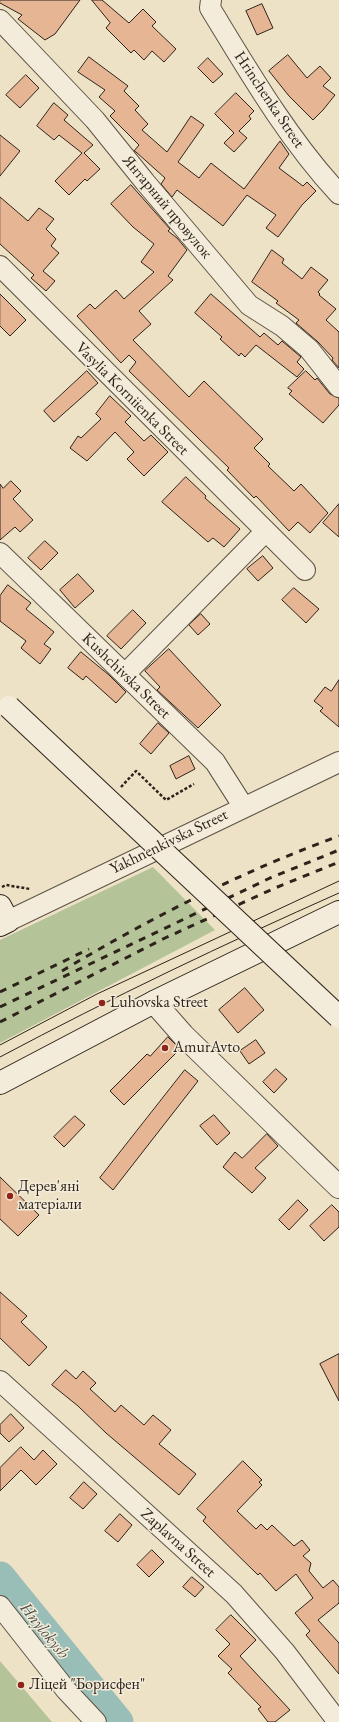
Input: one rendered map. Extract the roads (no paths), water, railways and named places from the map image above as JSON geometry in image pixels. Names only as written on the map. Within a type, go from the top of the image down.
[{"type":"main road","points":[[4,703],[339,1017]]},
{"type":"main road","points":[[0,1083],[154,1002],[339,912]]},
{"type":"main road","points":[[154,1002],[183,1035],[339,1187]]},
{"type":"street","name":"Hrinchenka Street","points":[[211,0],[210,8],[263,94],[321,174],[339,194]]},
{"type":"street","name":"Янтарний провулок","points":[[0,20],[95,120],[145,182],[249,305],[282,326],[309,349],[339,387]]},
{"type":"street","name":"Vasylia Korniienka Street","points":[[0,266],[265,532],[305,570]]},
{"type":"street","points":[[125,674],[265,532]]},
{"type":"street","name":"Kushchivska Street","points":[[0,553],[215,762],[244,806]]},
{"type":"street","name":"Yakhnenkivska Street","points":[[3,917],[339,762]]},
{"type":"street","name":"Zaplavna Street","points":[[0,1381],[234,1594],[285,1652],[338,1722]]},
{"type":"street","points":[[0,1606],[66,1690],[96,1722]]},
{"type":"waterway","name":"Hnylokysh","points":[[0,1577],[118,1722]]},
{"type":"tram line","points":[[0,1045],[97,994],[339,881]]},
{"type":"tram line","points":[[0,1057],[168,972],[339,893]]},
{"type":"railway","points":[[62,971],[129,932],[232,880],[339,836]]},
{"type":"railway","points":[[0,1007],[270,878],[339,850]]},
{"type":"railway","points":[[0,1022],[165,938],[275,888],[339,862]]},
{"type":"railway","points":[[0,992],[89,949]]},
{"type":"place","name":"Luhovska Street","points":[[102,1003]]},
{"type":"place","name":"AmurAvto","points":[[165,1048]]},
{"type":"place","name":"Дерев'янi матерiали","points":[[10,1196]]},
{"type":"place","name":"Ліцей \"Борисфен\"","points":[[21,1685]]}]
